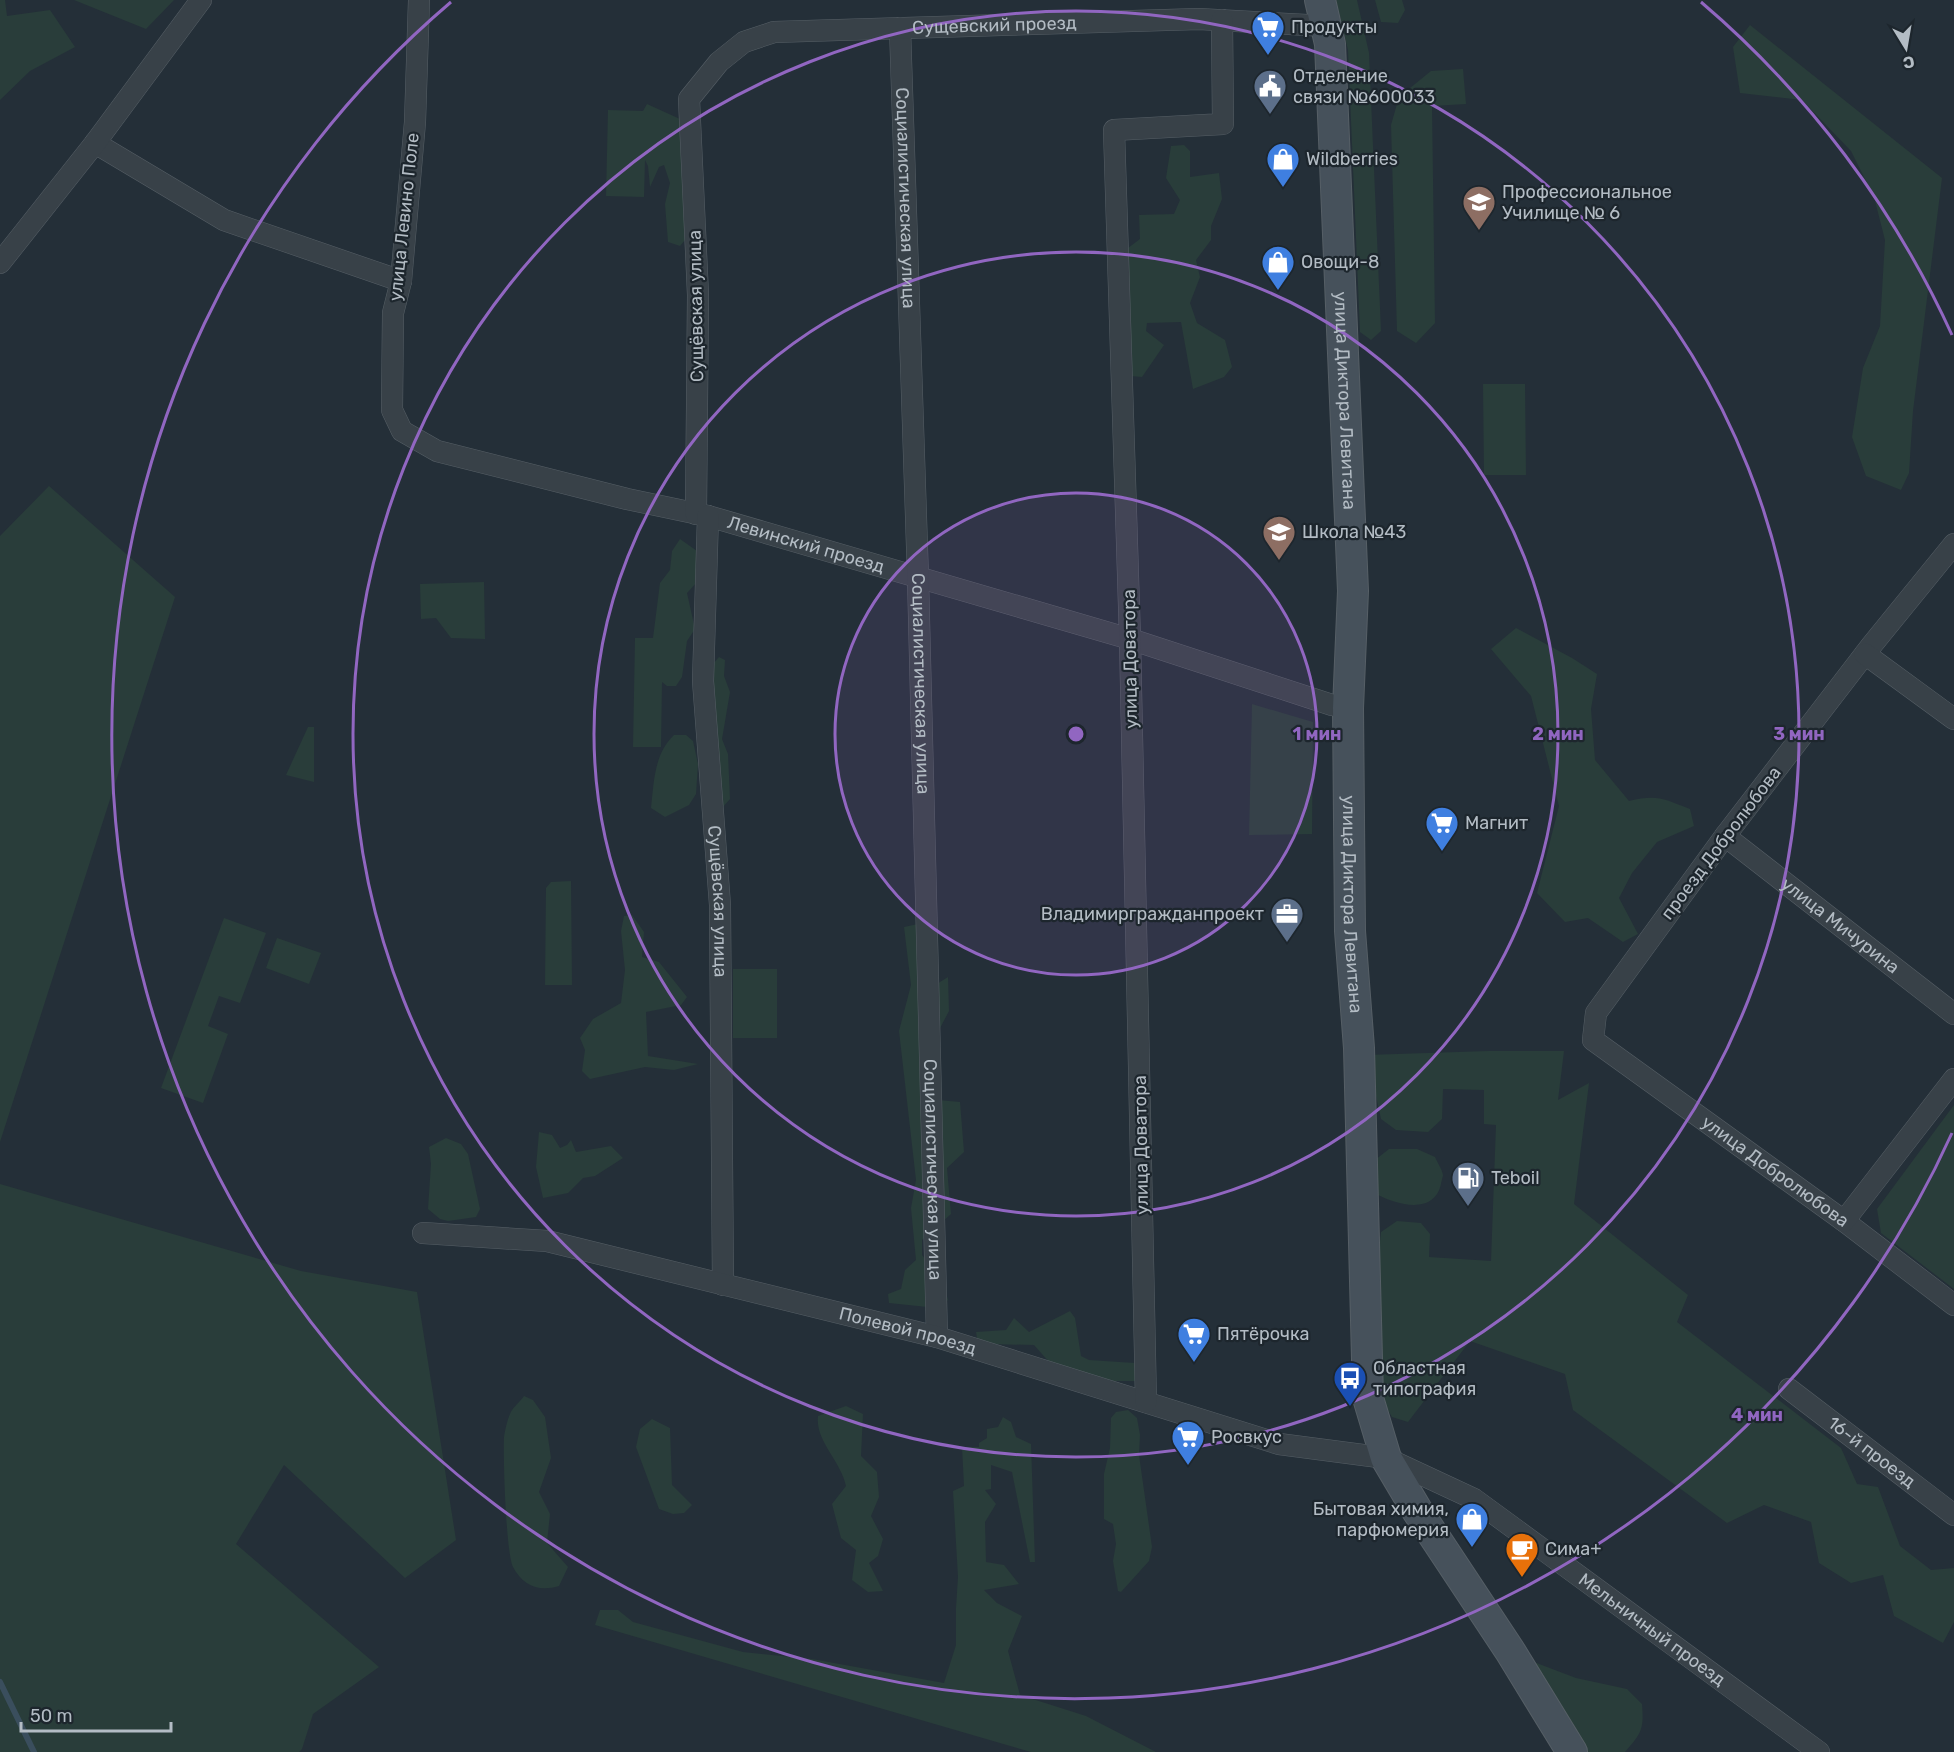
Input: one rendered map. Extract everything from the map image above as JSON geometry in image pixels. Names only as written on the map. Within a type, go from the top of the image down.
[{"type":"street","points":[[0,262],[95,143],[201,0]]},
{"type":"street","name":"улица Левино Поле","points":[[402,431],[392,410],[393,313],[401,280],[415,122],[419,0]]},
{"type":"street","name":"Сущевский проезд","points":[[689,99],[719,62],[744,42],[774,32],[1222,20],[1323,13]]},
{"type":"street","name":"улица Диктора Левитана","points":[[1323,13],[1330,44],[1353,591],[1348,708],[1350,931],[1359,1048],[1368,1398],[1386,1458],[1418,1512],[1510,1651],[1572,1752]]},
{"type":"street","name":"улица Доватора","points":[[1146,1402],[1130,639],[1114,130],[1223,124],[1222,20]]},
{"type":"street","name":"Социалистическая улица","points":[[900,28],[918,578],[938,1337]]},
{"type":"street","name":"Сущёвская улица","points":[[689,99],[698,295],[704,681],[720,905],[723,1285]]},
{"type":"street","points":[[95,143],[224,220],[401,280]]},
{"type":"street","name":"Левинский проезд","points":[[402,431],[437,451],[627,499],[702,515],[1130,639],[1332,705],[1348,708]]},
{"type":"street","name":"проезд Добролюбова","points":[[1593,1040],[1596,1013],[1725,836],[1954,543]]},
{"type":"street","points":[[1865,654],[1954,719]]},
{"type":"street","name":"улица Мичурина","points":[[1725,836],[1954,1014]]},
{"type":"street","name":"улица Добролюбова","points":[[1593,1040],[1844,1221],[1954,1305]]},
{"type":"street","points":[[1844,1221],[1954,1078]]},
{"type":"street","name":"Полевой проезд","points":[[423,1233],[547,1241],[938,1337],[1279,1444],[1386,1458]]},
{"type":"street","name":"16-й проезд","points":[[1789,1389],[1954,1515]]},
{"type":"street","name":"Мельничный проезд","points":[[1386,1458],[1474,1498],[1819,1752]]},
{"type":"green space","points":[[0,0],[5,0],[7,16],[50,10],[75,47],[30,71],[0,100]]},
{"type":"green space","points":[[74,0],[174,0],[146,29]]},
{"type":"green space","points":[[1336,0],[1357,0],[1369,53],[1381,331],[1371,340],[1360,332],[1348,50]]},
{"type":"green space","points":[[1375,0],[1402,0],[1405,10],[1398,23],[1381,22]]},
{"type":"green space","points":[[1750,25],[1942,178],[1913,411],[1909,473],[1901,490],[1866,476],[1852,437],[1863,368],[1880,326],[1885,240],[1874,197],[1851,151],[1802,100],[1740,93],[1733,47]]},
{"type":"green space","points":[[1463,69],[1466,104],[1432,106],[1435,323],[1416,343],[1397,331],[1391,125],[1399,97],[1431,71]]},
{"type":"green space","points":[[647,104],[680,119],[685,240],[680,246],[668,242],[665,204],[670,183],[664,165],[659,167],[650,187],[648,166],[645,160],[644,197],[606,196],[608,110],[643,111]]},
{"type":"green space","points":[[1184,145],[1190,151],[1190,177],[1219,173],[1222,199],[1211,226],[1211,240],[1196,260],[1200,277],[1190,303],[1197,323],[1225,340],[1232,367],[1224,377],[1193,389],[1181,322],[1147,323],[1146,331],[1164,345],[1142,377],[1131,376],[1128,248],[1140,239],[1139,215],[1174,214],[1180,200],[1166,178],[1171,146]]},
{"type":"green space","points":[[1483,384],[1525,384],[1526,475],[1484,475]]},
{"type":"green space","points":[[49,486],[175,597],[0,1142],[0,536]]},
{"type":"green space","points":[[680,539],[707,558],[699,580],[687,593],[695,629],[687,641],[682,677],[676,686],[667,686],[662,682],[661,747],[633,747],[635,638],[653,638],[660,583],[670,570],[672,551]]},
{"type":"green space","points":[[484,582],[485,639],[451,638],[436,618],[421,619],[420,584]]},
{"type":"green space","points":[[1516,628],[1597,674],[1591,709],[1595,760],[1629,801],[1654,798],[1690,809],[1694,826],[1657,842],[1632,873],[1619,898],[1638,934],[1623,942],[1588,918],[1565,922],[1537,893],[1559,806],[1531,696],[1491,649]]},
{"type":"green space","points":[[719,657],[725,660],[724,676],[730,692],[722,739],[728,754],[730,799],[722,808],[712,665]]},
{"type":"green space","points":[[1252,704],[1313,722],[1312,834],[1249,835]]},
{"type":"green space","points":[[308,727],[314,727],[314,782],[286,775]]},
{"type":"green space","points":[[674,735],[686,735],[693,741],[698,764],[696,794],[689,805],[665,817],[651,808],[653,788],[662,751]]},
{"type":"green space","points":[[571,881],[572,985],[545,985],[546,888],[551,882]]},
{"type":"green space","points":[[632,915],[644,932],[642,957],[659,962],[687,997],[681,1005],[646,1012],[648,1056],[698,1064],[674,1070],[645,1067],[590,1079],[582,1071],[585,1050],[580,1038],[593,1019],[621,1003],[625,970],[621,931],[624,916]]},
{"type":"green space","points":[[224,918],[266,933],[240,1003],[219,996],[208,1026],[228,1034],[203,1103],[161,1088]]},
{"type":"green space","points":[[918,924],[924,992],[948,977],[949,1011],[938,1032],[938,1100],[960,1102],[964,1152],[947,1168],[951,1214],[922,1240],[922,1255],[944,1283],[948,1300],[937,1308],[889,1303],[888,1294],[901,1289],[905,1270],[916,1260],[911,1208],[916,1180],[899,1031],[911,985],[904,927]]},
{"type":"green space","points":[[277,938],[321,953],[309,984],[266,968]]},
{"type":"green space","points":[[733,969],[777,969],[777,1038],[733,1038]]},
{"type":"green space","points":[[1564,1051],[1558,1100],[1589,1083],[1574,1204],[1688,1295],[1677,1322],[1841,1448],[1857,1484],[1878,1487],[1900,1546],[1931,1570],[1954,1568],[1954,1622],[1943,1643],[1894,1616],[1883,1575],[1851,1583],[1819,1563],[1811,1522],[1764,1505],[1727,1523],[1573,1410],[1565,1374],[1470,1341],[1408,1422],[1392,1417],[1379,1395],[1374,1295],[1381,1232],[1397,1221],[1421,1223],[1430,1234],[1429,1257],[1491,1261],[1496,1125],[1484,1124],[1484,1090],[1443,1089],[1442,1119],[1428,1132],[1396,1130],[1381,1119],[1367,1055]]},
{"type":"green space","points":[[1954,1105],[1954,1289],[1881,1233],[1877,1209]]},
{"type":"green space","points":[[539,1132],[552,1135],[560,1148],[571,1140],[576,1152],[611,1146],[623,1158],[595,1176],[583,1178],[568,1193],[543,1198],[536,1167]]},
{"type":"green space","points":[[446,1138],[461,1144],[468,1154],[480,1209],[476,1217],[448,1221],[440,1219],[428,1209],[431,1164],[429,1147]]},
{"type":"green space","points":[[1389,1149],[1417,1149],[1435,1157],[1443,1175],[1437,1194],[1431,1200],[1414,1205],[1395,1202],[1378,1195],[1375,1160]]},
{"type":"green space","points":[[0,1184],[301,1271],[417,1292],[456,1540],[405,1578],[284,1465],[236,1544],[379,1667],[313,1714],[299,1752],[0,1752]]},
{"type":"green space","points":[[1070,1311],[1075,1318],[1081,1356],[1089,1360],[1135,1363],[1139,1381],[1113,1381],[1050,1363],[1034,1345],[989,1344],[977,1338],[976,1332],[1006,1330],[1014,1318],[1029,1332]]},
{"type":"green space","points":[[524,1396],[533,1400],[545,1417],[551,1458],[539,1492],[550,1514],[547,1543],[568,1567],[559,1586],[552,1588],[532,1586],[517,1574],[513,1567],[508,1544],[504,1437],[511,1412]]},
{"type":"green space","points":[[846,1406],[863,1414],[861,1456],[877,1472],[879,1497],[871,1516],[883,1539],[878,1556],[869,1563],[883,1591],[868,1592],[852,1580],[856,1550],[841,1538],[832,1504],[846,1486],[820,1434],[818,1416]]},
{"type":"green space","points":[[1128,1410],[1137,1418],[1140,1435],[1139,1455],[1152,1547],[1149,1561],[1121,1592],[1118,1591],[1113,1561],[1116,1544],[1113,1524],[1104,1519],[1104,1474],[1110,1448],[1111,1418],[1116,1412]]},
{"type":"green space","points":[[1003,1417],[1011,1422],[1016,1437],[1031,1444],[1035,1562],[1030,1562],[1012,1472],[991,1465],[991,1489],[985,1490],[996,1504],[985,1522],[986,1562],[1004,1565],[1019,1584],[984,1590],[997,1603],[1022,1616],[1008,1651],[1020,1695],[1086,1716],[1156,1752],[1031,1752],[595,1625],[600,1610],[618,1610],[633,1622],[743,1652],[812,1659],[944,1683],[956,1645],[958,1577],[953,1491],[964,1486],[962,1447],[979,1447],[979,1443],[987,1438],[987,1429],[998,1427]]},
{"type":"green space","points":[[652,1419],[670,1428],[672,1485],[692,1505],[684,1513],[673,1514],[659,1509],[636,1447],[640,1429]]},
{"type":"green space","points":[[1521,1657],[1576,1678],[1627,1689],[1642,1704],[1642,1725],[1635,1740],[1625,1752],[1588,1752]]},
{"type":"waterway","points":[[0,1682],[34,1752]]},
{"type":"place","name":"Продукты","points":[[1268,56]]},
{"type":"place","name":"Отделение связи №600033","points":[[1270,115]]},
{"type":"place","name":"Wildberries","points":[[1283,188]]},
{"type":"place","name":"Профессиональное Училище № 6","points":[[1479,231]]},
{"type":"place","name":"Овощи-8","points":[[1278,291]]},
{"type":"place","name":"Школа №43","points":[[1279,561]]},
{"type":"place","name":"Магнит","points":[[1442,852]]},
{"type":"place","name":"Владимиргражданпроект","points":[[1287,943]]},
{"type":"place","name":"Teboil","points":[[1468,1207]]},
{"type":"place","name":"Пятёрочка","points":[[1194,1363]]},
{"type":"place","name":"Областная типография","points":[[1350,1407]]},
{"type":"place","name":"Росвкус","points":[[1188,1466]]},
{"type":"place","name":"Бытовая химия, парфюмерия","points":[[1472,1548]]},
{"type":"place","name":"Сима+","points":[[1522,1578]]}]
